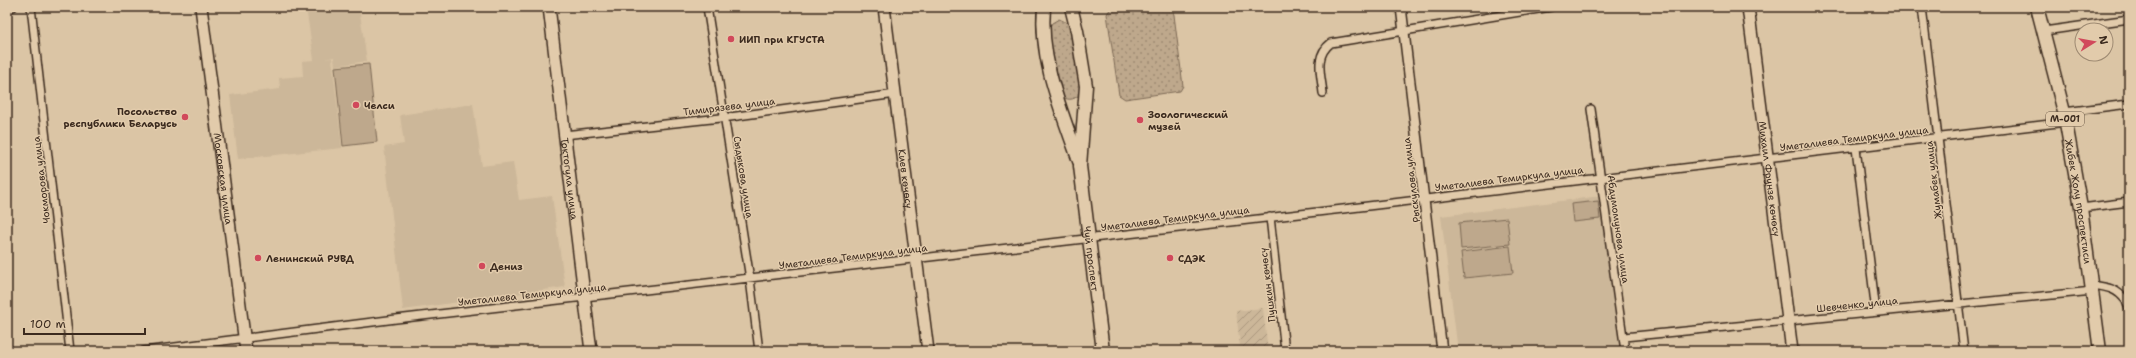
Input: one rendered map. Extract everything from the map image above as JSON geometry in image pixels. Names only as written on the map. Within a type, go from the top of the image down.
[{"type":"main road","name":"Московская улица","points":[[201,7],[246,351]]},
{"type":"main road","name":"Токтогула улица","points":[[549,7],[591,351]]},
{"type":"main road","name":"Киев көчөсү","points":[[884,7],[928,351]]},
{"type":"main road","name":"Чуй проспект","points":[[1044,7],[1044,35],[1054,91],[1080,166]]},
{"type":"main road","name":"Чуй проспект","points":[[1071,7],[1077,31],[1086,86],[1080,166],[1103,351]]},
{"type":"main road","name":"Михаил Фрунзе көчөсү","points":[[1748,7],[1792,351]]},
{"type":"main road","name":"Жибек Жолу проспектиси","points":[[2037,7],[2065,117],[2081,208],[2100,351]]},
{"type":"street","points":[[7,8],[13,7]]},
{"type":"street","name":"Чокморова улица","points":[[31,7],[70,351]]},
{"type":"street","name":"Сыдыкова улица","points":[[707,7],[750,279],[759,351]]},
{"type":"street","name":"Рыскулова улица","points":[[1401,7],[1442,351]]},
{"type":"street","points":[[1324,93],[1320,61],[1323,49],[1332,43],[1551,7]]},
{"type":"street","name":"Жумабек улица","points":[[1922,7],[1964,351]]},
{"type":"street","points":[[2044,31],[2129,19]]},
{"type":"street","name":"Тимирязева улица","points":[[564,135],[724,117],[896,94]]},
{"type":"street","name":"Уметалиева Темиркула улица","points":[[144,351],[917,258],[1938,138],[2065,117],[2129,104]]},
{"type":"street","name":"Абдумомунова улица","points":[[1591,109],[1625,351]]},
{"type":"street","points":[[1856,148],[1876,312]]},
{"type":"street","points":[[2081,208],[2129,202]]},
{"type":"street","name":"Пушкин көчөсү","points":[[1270,217],[1285,351]]},
{"type":"street","name":"Шевченко улица","points":[[1624,337],[1958,304],[2092,288],[2114,289],[2120,292],[2128,301]]},
{"type":"street","points":[[2128,301],[2129,309]]},
{"type":"shaded area","points":[[306,7],[359,7],[367,61],[335,66],[334,57],[324,59],[332,58],[342,148],[238,159],[230,95],[280,89],[279,78],[303,76],[302,61],[314,60]]},
{"type":"shaded area","points":[[1173,7],[1183,86],[1180,91],[1125,99],[1119,95],[1107,14],[1111,8]]},
{"type":"shaded area","points":[[1059,19],[1070,24],[1081,86],[1078,96],[1072,99],[1065,98],[1058,93],[1048,30],[1052,23]]},
{"type":"shaded area","name":"Челси","points":[[369,64],[377,142],[343,146],[335,67]]},
{"type":"shaded area","points":[[473,104],[482,166],[513,162],[519,200],[552,196],[565,287],[403,310],[384,147],[404,144],[400,115]]},
{"type":"shaded area","points":[[1601,196],[1622,351],[1458,351],[1441,216]]},
{"type":"shaded area","points":[[1598,201],[1600,219],[1573,222],[1571,204]]},
{"type":"shaded area","points":[[1507,218],[1510,244],[1461,249],[1459,223]]},
{"type":"shaded area","points":[[1510,246],[1513,273],[1464,278],[1461,252]]},
{"type":"shaded area","points":[[1263,308],[1268,351],[1217,351],[1216,349],[1240,346],[1236,311]]},
{"type":"place","name":"ИИП при КГУСТА","points":[[731,39]]},
{"type":"place","name":"Челси","points":[[356,105]]},
{"type":"place","name":"Посольство республики Беларусь","points":[[185,117]]},
{"type":"place","name":"Зоологический музей","points":[[1140,120]]},
{"type":"place","name":"Ленинский РУВД","points":[[258,258]]},
{"type":"place","name":"СДЭК","points":[[1170,258]]},
{"type":"place","name":"Дениз","points":[[482,266]]}]
